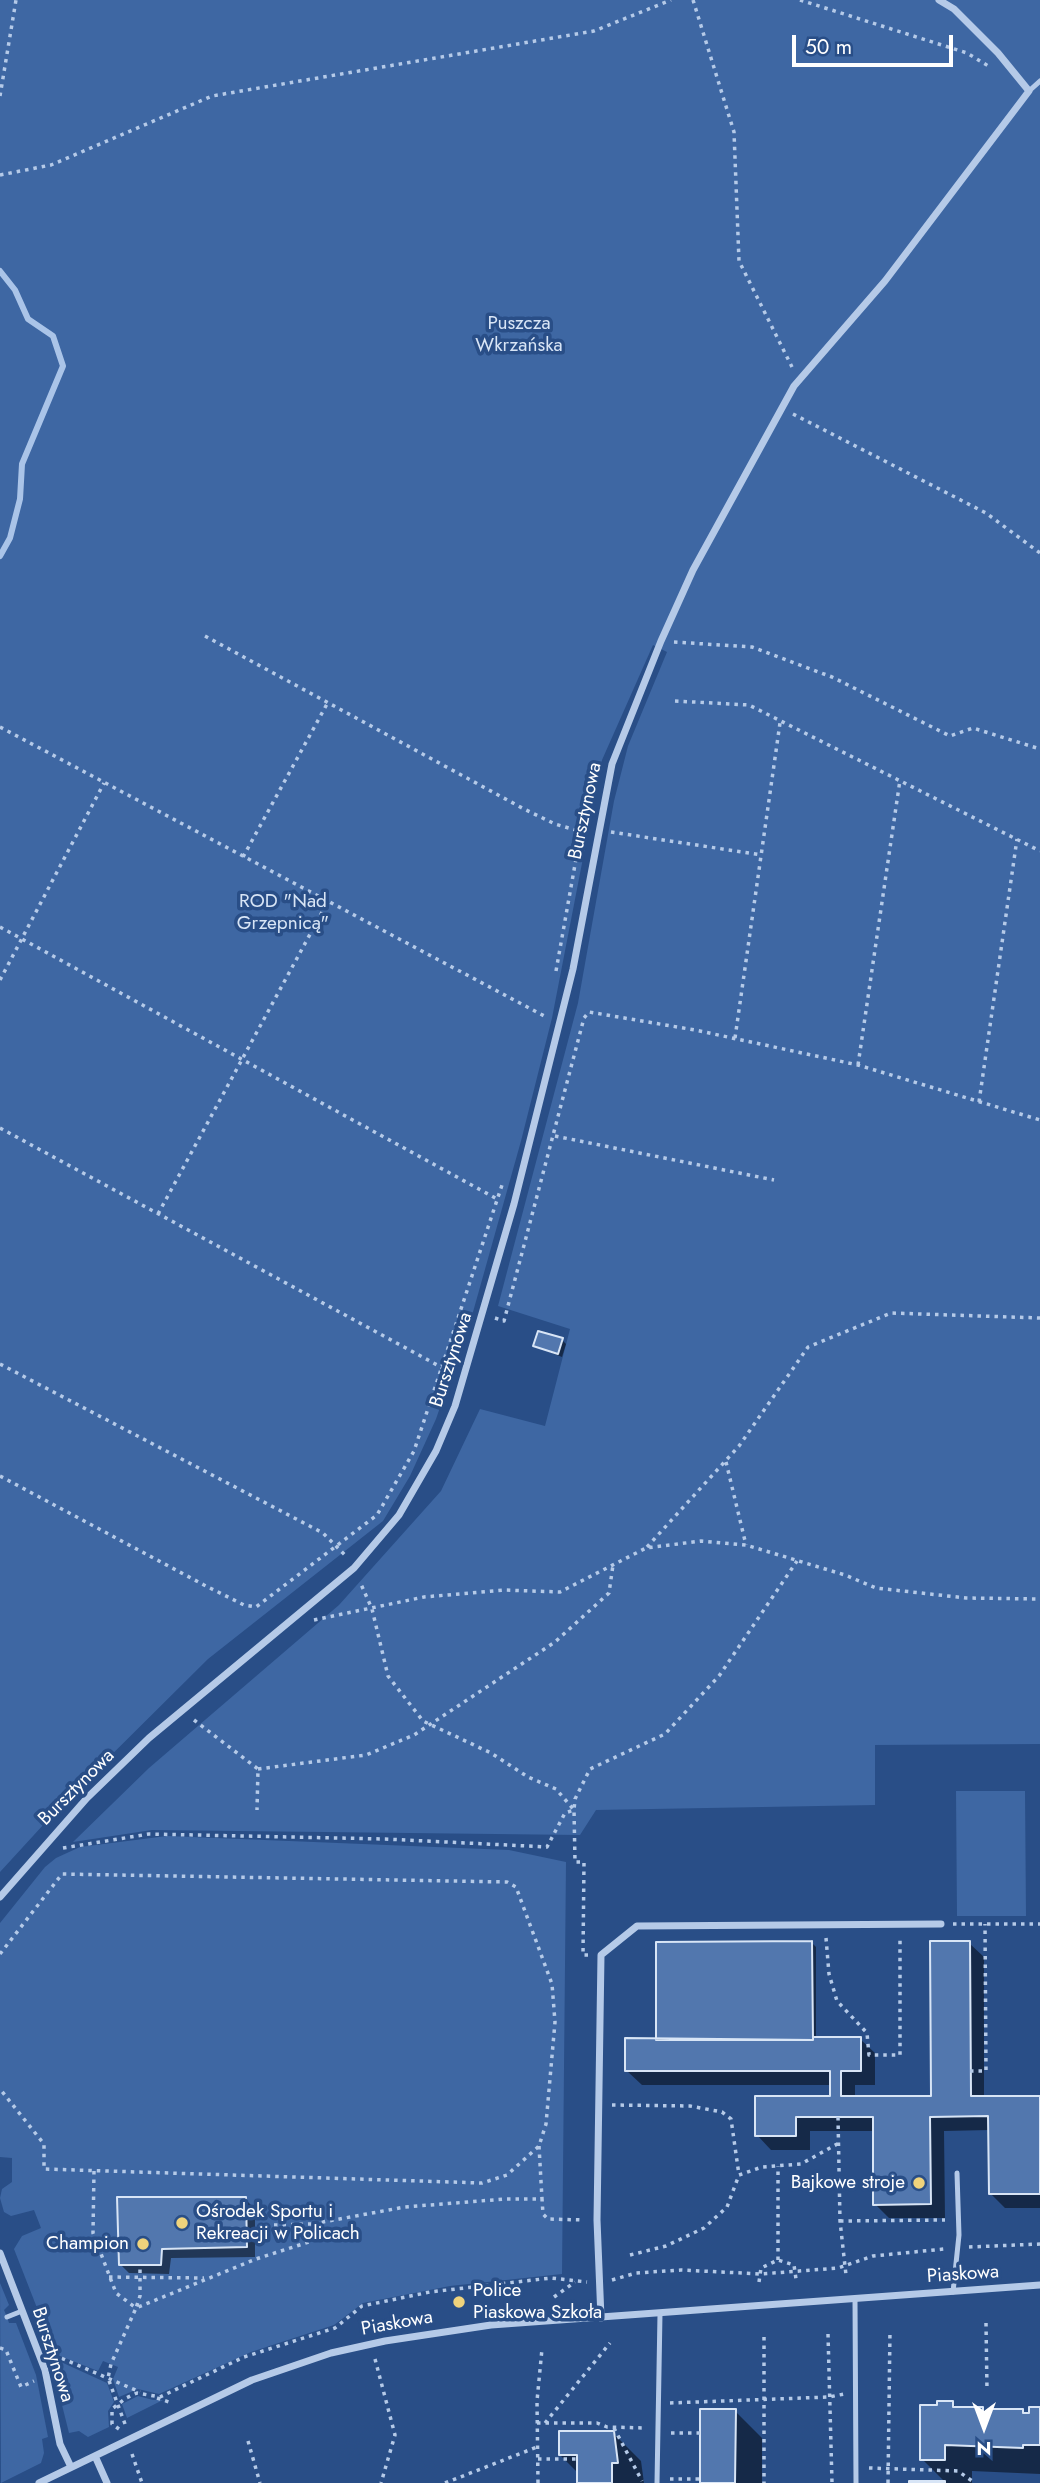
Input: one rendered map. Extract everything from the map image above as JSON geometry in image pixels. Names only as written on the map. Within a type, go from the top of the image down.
[{"type":"street","points":[[939,0],[954,9],[998,53],[1029,91]]},
{"type":"street","name":"Bursztynowa","points":[[0,1897],[34,1855],[87,1798],[181,1710],[354,1569],[415,1492],[455,1406],[514,1204],[561,1019],[612,764],[661,641],[693,570],[794,386],[885,281],[1029,91]]},
{"type":"street","points":[[601,2318],[597,2220],[601,1955],[637,1926],[941,1924]]},
{"type":"street","name":"Bursztynowa","points":[[0,2253],[45,2370],[60,2444],[71,2467]]},
{"type":"street","name":"Piaskowa","points":[[39,2483],[253,2380],[331,2353],[418,2334],[491,2325],[1040,2285]]},
{"type":"street","points":[[95,2456],[107,2483]]},
{"type":"lane","points":[[1029,91],[1040,81]]},
{"type":"lane","points":[[953,2292],[958,2220],[957,2173]]},
{"type":"lane","points":[[855,2300],[856,2483]]},
{"type":"lane","points":[[7,2317],[22,2311]]},
{"type":"lane","points":[[657,2481],[660,2314]]},
{"type":"path","points":[[0,96],[16,0]]},
{"type":"path","points":[[0,175],[51,165],[212,96],[594,31],[671,0]]},
{"type":"path","points":[[694,0],[734,132],[738,261],[793,370],[794,386]]},
{"type":"path","points":[[800,0],[967,53],[998,72]]},
{"type":"path","points":[[782,408],[986,513],[1040,553]]},
{"type":"path","points":[[205,636],[524,809],[555,824],[587,833]]},
{"type":"path","points":[[661,641],[752,647],[832,677],[950,736],[973,727],[1040,749]]},
{"type":"path","points":[[675,701],[749,705],[780,723],[900,779],[1040,851]]},
{"type":"path","points":[[243,857],[327,704]]},
{"type":"path","points":[[735,1038],[780,723]]},
{"type":"path","points":[[0,727],[545,1018],[552,1018]]},
{"type":"path","points":[[858,1065],[900,779]]},
{"type":"path","points":[[0,980],[104,783]]},
{"type":"path","points":[[554,983],[581,831]]},
{"type":"path","points":[[609,832],[762,855]]},
{"type":"path","points":[[979,1102],[1017,839]]},
{"type":"path","points":[[158,1214],[328,902]]},
{"type":"path","points":[[0,927],[498,1200]]},
{"type":"path","points":[[545,1018],[548,1007]]},
{"type":"path","points":[[507,1310],[584,1018],[589,1012],[735,1038],[858,1065],[1040,1120]]},
{"type":"path","points":[[0,1128],[452,1373]]},
{"type":"path","points":[[555,1136],[774,1180]]},
{"type":"path","points":[[0,1476],[244,1605],[256,1607],[377,1516],[414,1451],[504,1178]]},
{"type":"path","points":[[646,1548],[726,1462],[808,1348],[891,1313],[1040,1318]]},
{"type":"path","points":[[0,1364],[323,1533],[344,1552]]},
{"type":"path","points":[[726,1462],[746,1545]]},
{"type":"path","points":[[284,1626],[424,1597],[505,1590],[560,1592],[646,1548],[701,1541],[746,1545],[876,1588],[966,1598],[1040,1599]]},
{"type":"path","points":[[583,1943],[584,1862],[575,1862],[575,1800],[590,1769],[665,1734],[719,1676],[797,1561]]},
{"type":"path","points":[[181,1710],[258,1769],[366,1755],[431,1725],[463,1700],[555,1642],[609,1593],[614,1564]]},
{"type":"path","points":[[354,1569],[372,1609],[388,1676],[423,1721],[491,1753],[528,1777],[556,1789],[575,1810]]},
{"type":"path","points":[[257,1810],[258,1769]]},
{"type":"path","points":[[34,1855],[84,1843],[149,1833],[432,1840],[547,1847],[565,1813],[575,1810]]},
{"type":"path","points":[[0,1954],[62,1874],[507,1882],[516,1887],[552,1984],[555,2022],[552,2074],[546,2124],[540,2146],[543,2214],[548,2219],[597,2220]]},
{"type":"path","points":[[825,1925],[829,1974],[837,2001],[867,2033],[869,2055],[901,2055],[900,1924]]},
{"type":"path","points":[[941,1924],[1040,1924]]},
{"type":"path","points":[[971,2071],[986,2071],[985,1924]]},
{"type":"path","points":[[0,2088],[5,2099],[44,2144],[44,2169],[482,2183],[507,2175],[540,2146]]},
{"type":"path","points":[[598,2105],[690,2106],[722,2112],[732,2119],[738,2175],[727,2207],[704,2228],[666,2246],[630,2255]]},
{"type":"path","points":[[838,2117],[840,2221],[846,2275]]},
{"type":"path","points":[[738,2175],[762,2167],[801,2164],[839,2143]]},
{"type":"path","points":[[778,2165],[778,2260]]},
{"type":"path","points":[[94,2171],[93,2233],[116,2293],[136,2308]]},
{"type":"path","points":[[274,2225],[312,2224],[453,2202],[542,2199]]},
{"type":"path","points":[[840,2221],[958,2220]]},
{"type":"path","points":[[136,2308],[207,2278],[312,2241],[312,2224]]},
{"type":"path","points":[[52,2355],[149,2396],[160,2397],[244,2357],[335,2328],[362,2306],[444,2290],[551,2278],[598,2282],[636,2273],[681,2270],[759,2274],[795,2272],[845,2265],[873,2256],[1040,2244]]},
{"type":"path","points":[[759,2282],[761,2268],[778,2260],[794,2265],[796,2279]]},
{"type":"path","points":[[125,2424],[108,2378],[136,2308],[141,2265]]},
{"type":"path","points":[[554,2297],[597,2270]]},
{"type":"path","points":[[109,2277],[207,2278]]},
{"type":"path","points":[[986,2323],[987,2390]]},
{"type":"path","points":[[888,2483],[890,2330]]},
{"type":"path","points":[[828,2333],[832,2483]]},
{"type":"path","points":[[764,2337],[764,2483]]},
{"type":"path","points":[[545,2423],[610,2343]]},
{"type":"path","points":[[0,2348],[6,2350],[19,2382]]},
{"type":"path","points":[[538,2483],[537,2423],[542,2348]]},
{"type":"path","points":[[375,2359],[395,2435],[381,2483]]},
{"type":"path","points":[[659,2404],[830,2397],[856,2391]]},
{"type":"path","points":[[118,2428],[113,2424],[111,2415],[117,2403],[137,2393],[169,2402]]},
{"type":"path","points":[[537,2423],[597,2423],[614,2428],[700,2433]]},
{"type":"path","points":[[614,2428],[643,2483]]},
{"type":"path","points":[[248,2441],[260,2483]]},
{"type":"path","points":[[445,2483],[538,2447]]},
{"type":"path","points":[[538,2459],[577,2459]]},
{"type":"path","points":[[856,2468],[958,2471],[975,2483]]},
{"type":"path","points":[[657,2481],[700,2479]]},
{"type":"green space","points":[[0,0],[1040,0],[1040,1744],[875,1745],[875,1805],[596,1810],[580,1835],[152,1830],[73,1842],[149,1768],[339,1605],[441,1491],[480,1409],[545,1426],[570,1329],[498,1306],[578,1003],[614,801],[628,746],[667,652],[653,645],[602,760],[552,1018],[521,1141],[473,1312],[436,1419],[410,1476],[383,1521],[208,1659],[66,1800],[0,1872]]},
{"type":"green space","points":[[956,1791],[1025,1791],[1026,1916],[957,1916]]},
{"type":"green space","points":[[167,1836],[509,1850],[566,1862],[562,2274],[450,2286],[363,2303],[334,2325],[251,2352],[159,2394],[138,2389],[119,2397],[113,2379],[118,2367],[103,2361],[98,2371],[55,2354],[14,2249],[22,2236],[41,2228],[34,2210],[11,2216],[4,2212],[0,2198],[2,2189],[12,2182],[12,2158],[0,2157],[0,1923],[45,1867],[56,1858],[80,1847]]},
{"type":"green space","points":[[0,2283],[9,2305],[4,2310],[9,2323],[16,2323],[36,2375],[48,2437],[42,2439],[44,2453],[41,2463],[1,2483]]},
{"type":"green space","points":[[50,2357],[107,2383],[114,2402],[108,2411],[109,2427],[88,2437],[79,2431],[69,2433]]},
{"type":"green space","points":[[138,2396],[163,2400],[127,2418],[122,2404]]},
{"type":"building","points":[[538,1331],[563,1338],[558,1354],[533,1346]]},
{"type":"building","points":[[812,1941],[813,2040],[656,2040],[656,1942]]},
{"type":"building","points":[[930,1941],[970,1941],[971,2096],[1040,2096],[1040,2194],[989,2194],[988,2116],[930,2117],[931,2204],[873,2205],[873,2117],[796,2117],[796,2136],[755,2136],[755,2096],[830,2096],[830,2071],[625,2071],[625,2038],[813,2040],[813,2037],[861,2037],[861,2071],[841,2071],[841,2096],[931,2096]]},
{"type":"building","name":"Ośrodek Sportu i Rekreacji w Policach","points":[[117,2197],[246,2197],[247,2247],[162,2249],[161,2265],[119,2265]]},
{"type":"building","points":[[937,2401],[953,2401],[953,2407],[983,2407],[983,2413],[990,2413],[990,2409],[1023,2409],[1023,2413],[1029,2413],[1029,2407],[1040,2407],[1040,2445],[1023,2445],[1023,2448],[945,2445],[945,2460],[920,2460],[920,2405],[937,2405]]},
{"type":"building","points":[[700,2409],[736,2409],[735,2483],[700,2483]]},
{"type":"building","points":[[559,2431],[614,2431],[618,2463],[612,2463],[612,2483],[577,2483],[577,2455],[559,2455]]},
{"type":"building","points":[[945,2481],[945,2483],[909,2483]]},
{"type":"waterway","points":[[0,271],[15,290],[28,319],[53,336],[63,366],[22,464],[20,499],[10,538],[0,556]]},
{"type":"place","name":"Bajkowe stroje","points":[[919,2183]]},
{"type":"place","name":"Ośrodek Sportu i Rekreacji w Policach","points":[[182,2223]]},
{"type":"place","name":"Champion","points":[[143,2244]]},
{"type":"place","name":"Police Piaskowa Szkoła","points":[[459,2302]]},
{"type":"park label","name":"Puszcza Wkrzańska","points":[[519,335]]},
{"type":"park label","name":"ROD \"Nad Grzepnicą\"","points":[[283,913]]}]
